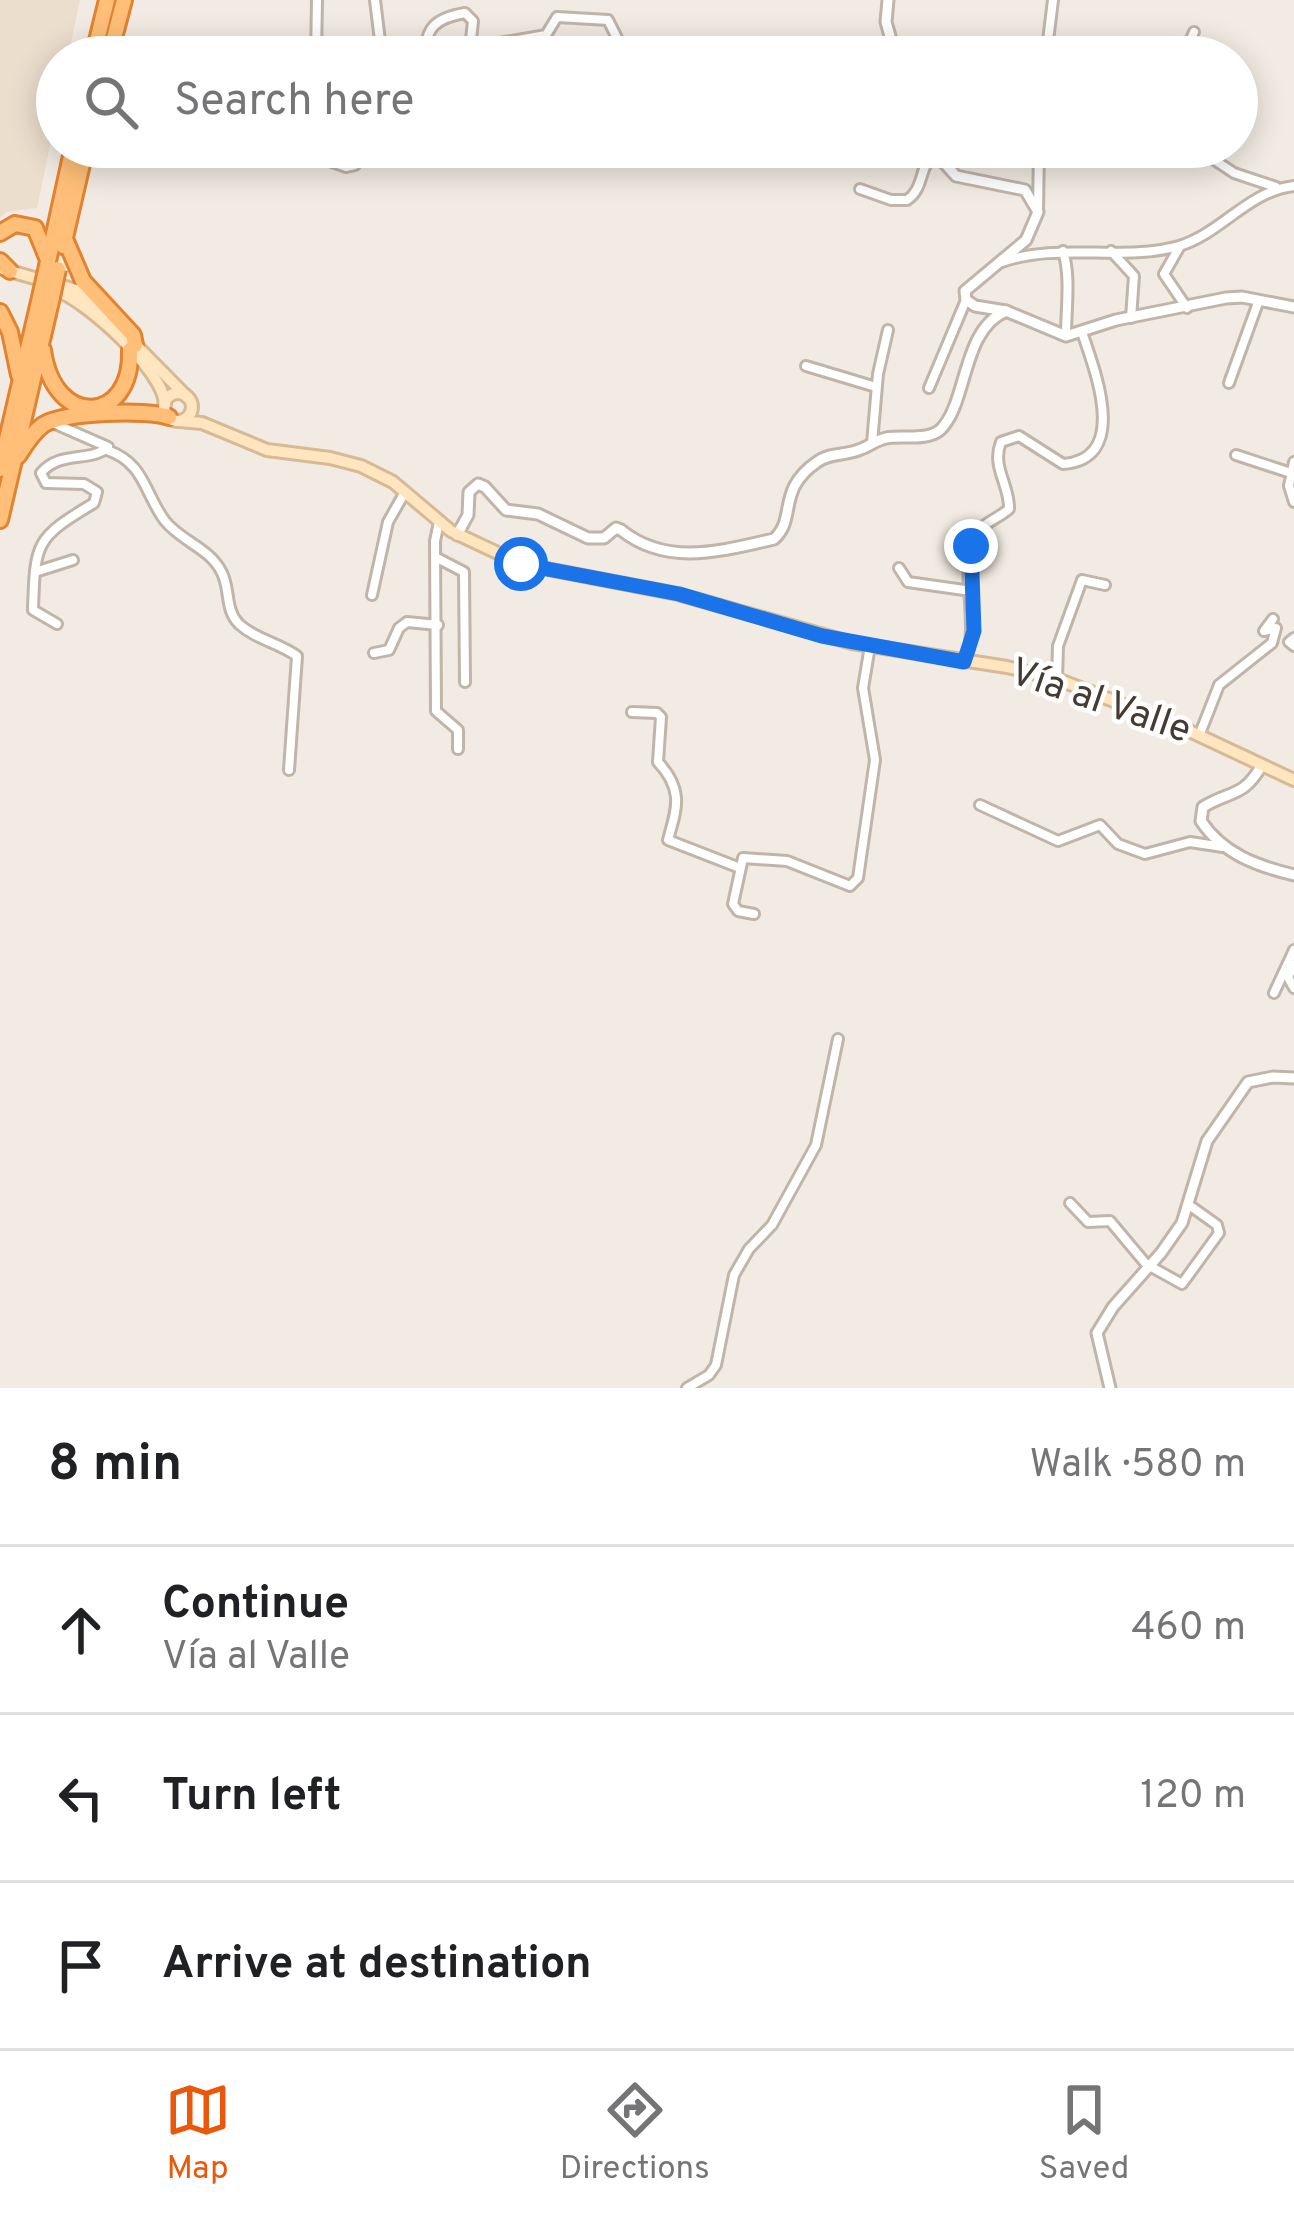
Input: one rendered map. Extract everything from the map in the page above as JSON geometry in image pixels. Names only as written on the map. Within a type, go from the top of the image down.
[{"type":"highway","points":[[98,36],[107,0]]},
{"type":"highway","points":[[115,36],[124,0]]},
{"type":"highway","points":[[6,468],[41,341],[69,168]]},
{"type":"highway","points":[[51,265],[65,239],[81,168]]},
{"type":"highway","points":[[0,233],[15,224],[35,229],[51,265]]},
{"type":"highway","points":[[41,341],[53,388],[70,404],[105,403],[119,394],[130,376],[133,335],[79,275],[65,239]]},
{"type":"highway","points":[[0,520],[20,383],[46,295]]},
{"type":"highway","points":[[0,312],[14,346],[20,383]]},
{"type":"highway","points":[[6,468],[34,432],[50,421],[152,411],[171,414]]},
{"type":"main road","points":[[2,269],[76,290],[224,432]]},
{"type":"main road","points":[[132,348],[163,387],[171,414]]},
{"type":"main road","points":[[171,414],[176,394],[189,398]]},
{"type":"main road","points":[[171,414],[190,413],[189,398]]},
{"type":"main road","name":"Vía al Valle","points":[[171,414],[267,450],[346,461],[387,478],[457,535],[521,564],[663,590],[870,646],[1057,679],[1294,780]]},
{"type":"street","points":[[316,36],[317,0]]},
{"type":"street","points":[[375,0],[379,36]]},
{"type":"street","points":[[888,0],[890,36]]},
{"type":"street","points":[[1049,36],[1053,0]]},
{"type":"street","points":[[426,36],[446,16],[465,13],[473,20],[471,36]]},
{"type":"street","points":[[540,36],[546,35],[557,17],[608,20],[616,36]]},
{"type":"street","points":[[1192,36],[1194,32]]},
{"type":"street","points":[[860,189],[891,200],[907,200],[916,192],[923,168]]},
{"type":"street","points":[[948,168],[956,176],[1025,190],[1038,212]]},
{"type":"street","points":[[929,388],[970,285],[1026,241],[1038,212],[1039,168]]},
{"type":"street","points":[[1226,168],[1278,188]]},
{"type":"street","points":[[1186,308],[1164,274],[1168,260],[1181,245],[1278,188],[1294,185]]},
{"type":"street","points":[[990,268],[1007,260],[1063,251],[1181,245]]},
{"type":"street","points":[[1063,251],[1069,276],[1066,336]]},
{"type":"street","points":[[1111,251],[1134,276],[1131,318]]},
{"type":"street","points":[[966,300],[1066,336],[1226,298],[1294,307]]},
{"type":"street","points":[[1228,383],[1258,300]]},
{"type":"street","points":[[457,535],[470,510],[469,492],[478,484],[506,510],[538,514],[588,538],[604,538],[616,528],[647,547],[675,555],[744,547],[780,536],[789,493],[815,463],[872,442],[932,435],[943,427],[971,352],[993,318],[1006,311]]},
{"type":"street","points":[[872,442],[876,387],[888,331]]},
{"type":"street","points":[[964,662],[974,631],[969,561],[974,536],[1009,509],[997,462],[1001,442],[1018,436],[1064,464],[1085,457],[1100,437],[1104,407],[1082,332]]},
{"type":"street","points":[[806,366],[876,387]]},
{"type":"street","points":[[50,421],[105,444],[107,450]]},
{"type":"street","points":[[58,624],[33,610],[42,542],[55,525],[97,498],[93,488],[84,484],[46,483],[44,468],[65,457],[107,450],[129,459],[163,518],[218,566],[230,609],[242,627],[297,656],[289,770]]},
{"type":"street","points":[[1236,455],[1291,473]]},
{"type":"street","points":[[1294,462],[1289,486],[1294,502]]},
{"type":"street","points":[[372,595],[388,522],[405,492]]},
{"type":"street","points":[[439,522],[436,711],[458,730],[458,749]]},
{"type":"street","points":[[437,558],[464,572],[465,682]]},
{"type":"street","points":[[35,572],[73,560]]},
{"type":"street","points":[[899,568],[908,582],[971,591]]},
{"type":"street","points":[[1057,679],[1058,646],[1082,580],[1105,584]]},
{"type":"street","points":[[1199,736],[1219,686],[1273,643],[1276,628],[1264,631],[1273,619]]},
{"type":"street","points":[[374,653],[389,650],[407,622],[439,625]]},
{"type":"street","points":[[754,914],[738,911],[733,904],[743,857],[766,857],[812,869],[850,886],[856,883],[875,760],[863,688],[870,646]]},
{"type":"street","points":[[632,712],[661,717],[658,761],[668,773],[677,802],[676,823],[668,840],[740,868]]},
{"type":"street","points":[[1225,848],[1208,832],[1199,814],[1212,801],[1240,793],[1262,766]]},
{"type":"street","points":[[980,805],[1058,841],[1100,825],[1118,844],[1145,854],[1190,842],[1225,848],[1266,868],[1294,875]]},
{"type":"street","points":[[1274,992],[1294,950]]},
{"type":"street","points":[[1294,965],[1288,977],[1294,988]]},
{"type":"street","points":[[687,1388],[716,1365],[734,1275],[749,1249],[772,1225],[811,1157],[838,1039]]},
{"type":"street","points":[[1110,1388],[1097,1333],[1182,1222],[1207,1141],[1240,1090],[1258,1079],[1294,1078]]},
{"type":"street","points":[[1070,1203],[1088,1222],[1110,1221],[1150,1266],[1182,1284],[1219,1233],[1217,1225],[1190,1205]]},
{"type":"shaded area","points":[[0,0],[80,0],[72,36],[36,36],[36,168],[45,168],[37,208],[6,212],[0,218]]},
{"type":"route","points":[[521,564],[632,583],[822,636],[964,662],[974,631],[971,546]]}]
